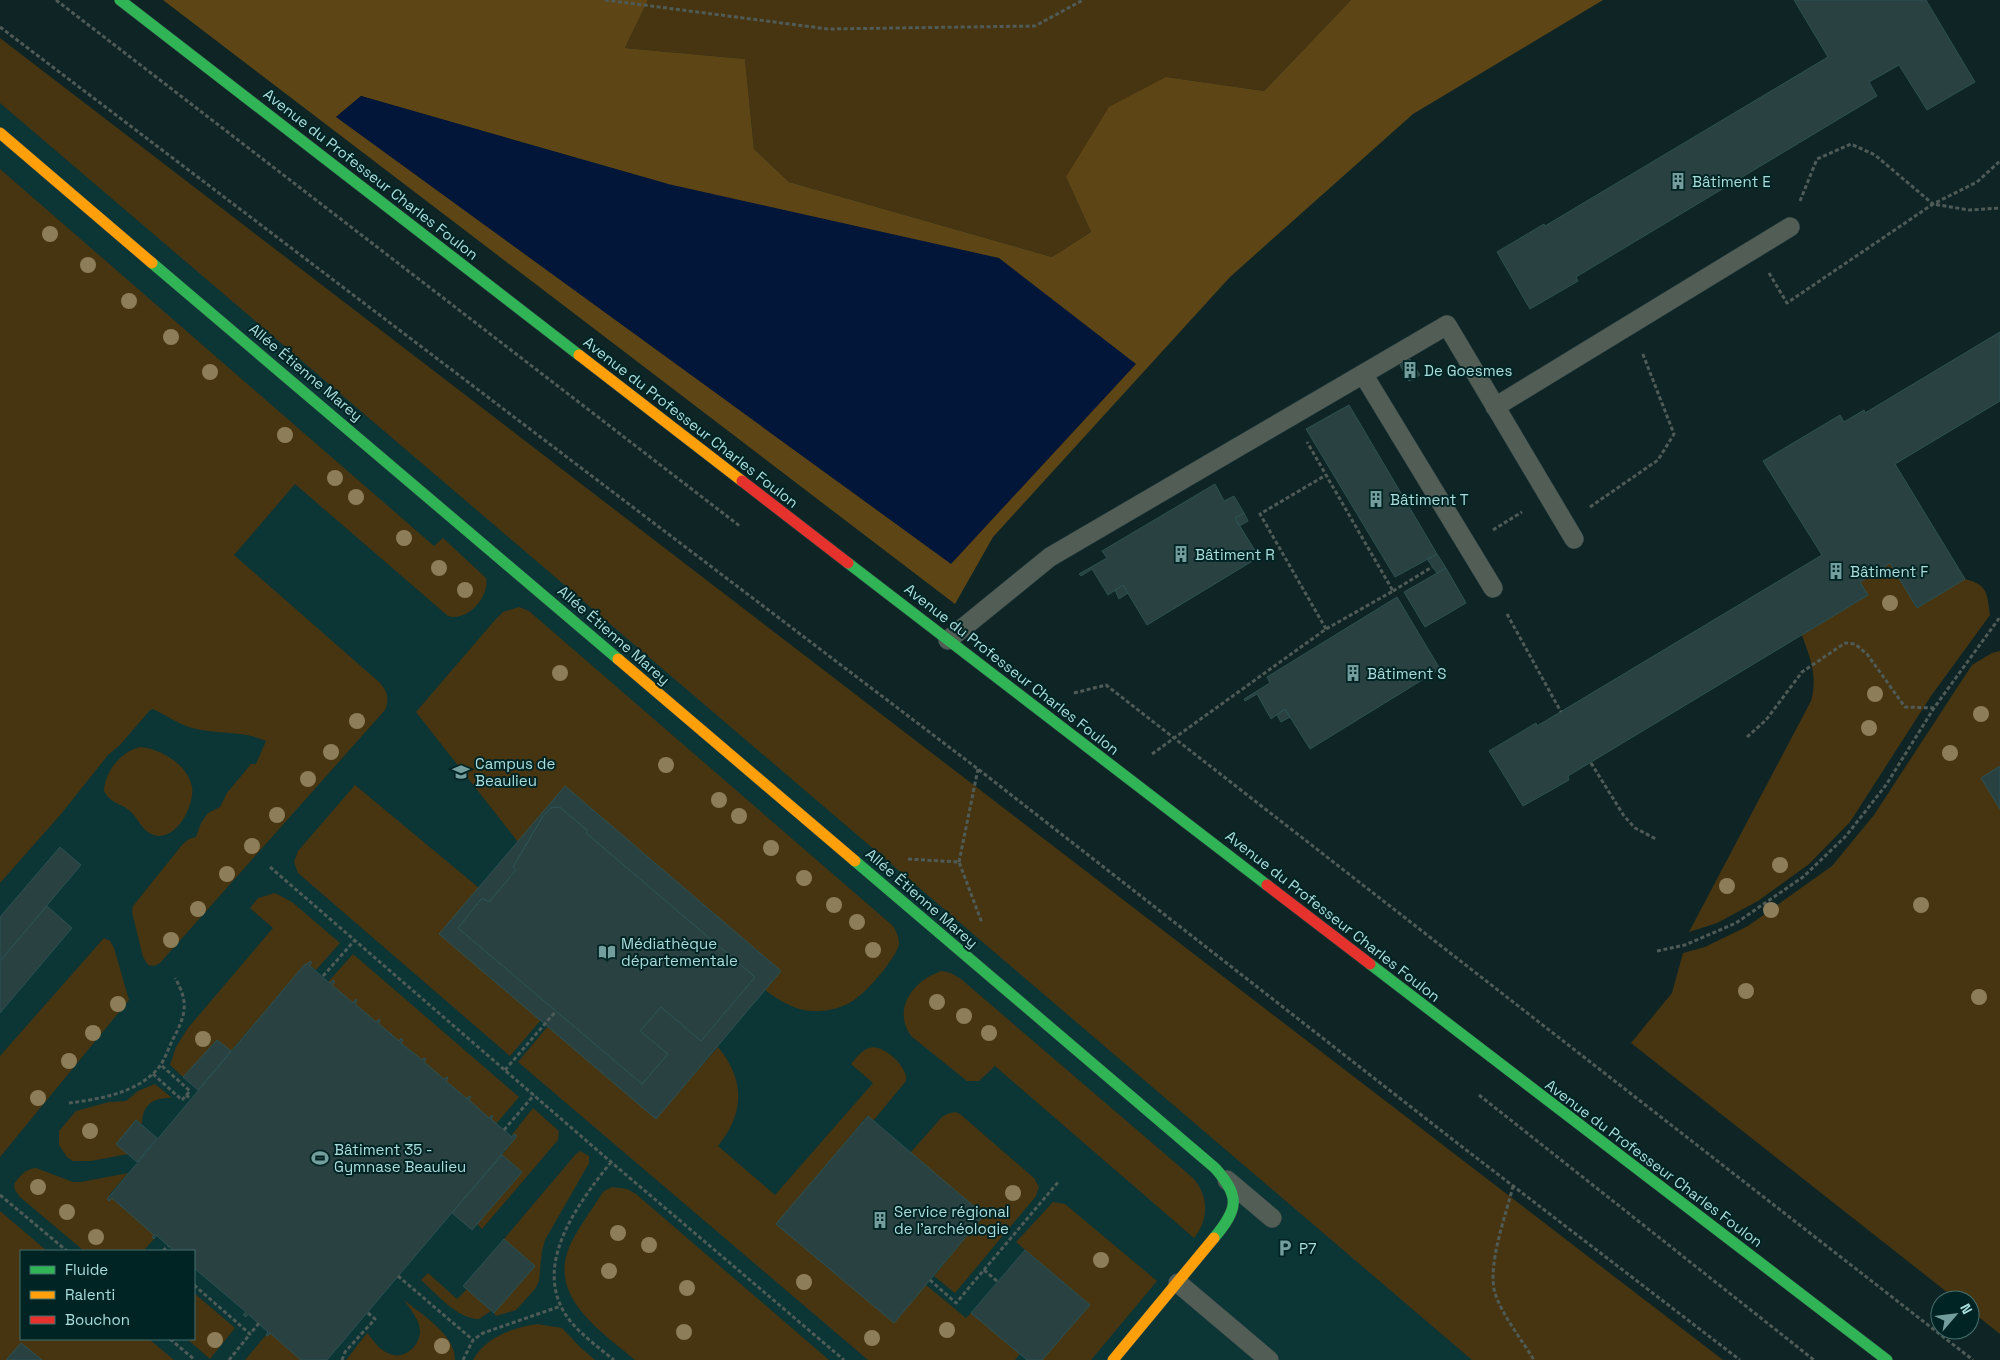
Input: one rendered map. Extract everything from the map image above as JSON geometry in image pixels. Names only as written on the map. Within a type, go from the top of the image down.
[{"type":"main road","name":"Avenue du Professeur Charles Foulon","points":[[120,0],[1031,704],[1887,1360]]},
{"type":"main road","name":"Allée Étienne Marey","points":[[0,133],[1208,1161],[1226,1179]]},
{"type":"main road","points":[[1113,1360],[1178,1283],[1232,1213],[1233,1194],[1226,1179]]},
{"type":"lane","points":[[1495,407],[1790,227]]},
{"type":"lane","points":[[948,640],[1050,557],[1447,325],[1569,531]]},
{"type":"lane","points":[[1363,374],[1493,588]]},
{"type":"lane","points":[[1226,1179],[1272,1218]]},
{"type":"lane","points":[[1178,1283],[1269,1360]]},
{"type":"path","points":[[605,0],[828,29],[1034,26],[1083,0]]},
{"type":"path","points":[[0,27],[978,769],[1513,1186],[1740,1360]]},
{"type":"path","points":[[1790,227],[1817,159],[1851,144],[1875,155],[1933,204],[1969,210],[2000,208]]},
{"type":"path","points":[[1754,249],[1787,303],[1933,204],[1977,182],[2000,162]]},
{"type":"path","points":[[1569,531],[1658,460],[1674,434],[1631,324]]},
{"type":"path","points":[[1291,416],[1393,591]]},
{"type":"path","points":[[1326,475],[1260,514],[1326,629]]},
{"type":"path","points":[[1467,546],[1548,496]]},
{"type":"path","points":[[1175,738],[1326,629],[1432,567]]},
{"type":"path","points":[[1493,588],[1561,712]]},
{"type":"path","points":[[1657,951],[1685,945],[1736,923],[1803,877],[1846,836],[1886,785],[1934,708],[2000,616]]},
{"type":"path","points":[[1747,737],[1766,720],[1793,681],[1802,672],[1845,643],[1855,644],[1867,654],[1905,707],[1934,708]]},
{"type":"path","points":[[1031,704],[1106,685],[1973,1360]]},
{"type":"path","points":[[1591,763],[1624,816],[1635,828],[1656,839]]},
{"type":"path","points":[[966,876],[958,862],[978,769]]},
{"type":"path","points":[[872,875],[890,862],[908,859],[958,862]]},
{"type":"path","points":[[270,867],[611,1162],[844,1360]]},
{"type":"path","points":[[323,976],[355,940]]},
{"type":"path","points":[[69,1102],[113,1096],[153,1074],[161,1065],[184,1018],[184,997],[175,978]]},
{"type":"path","points":[[505,1070],[556,1011]]},
{"type":"path","points":[[153,1074],[182,1100],[190,1090],[161,1065]]},
{"type":"path","points":[[186,1095],[191,1100]]},
{"type":"path","points":[[504,1130],[534,1095]]},
{"type":"path","points":[[611,1162],[596,1180],[558,1244],[555,1260],[555,1283],[561,1306],[571,1321],[582,1334],[614,1360]]},
{"type":"path","points":[[930,1280],[956,1303],[1059,1182]]},
{"type":"path","points":[[1513,1186],[1495,1260],[1493,1284],[1500,1305],[1534,1360]]},
{"type":"path","points":[[0,1195],[66,1250]]},
{"type":"path","points":[[164,1250],[168,1246]]},
{"type":"path","points":[[984,1270],[998,1282]]},
{"type":"path","points":[[398,1276],[473,1340]]},
{"type":"path","points":[[195,1286],[250,1334]]},
{"type":"path","points":[[463,1360],[473,1340],[493,1328],[561,1306]]},
{"type":"path","points":[[342,1360],[345,1352],[374,1319],[368,1313]]},
{"type":"path","points":[[229,1360],[259,1323]]},
{"type":"path","points":[[171,1340],[195,1360]]},
{"type":"shaded area","points":[[163,0],[648,0],[625,48],[745,59],[754,149],[789,182],[1052,257],[1091,232],[1066,177],[1109,107],[1166,77],[1264,91],[1351,0],[1603,0],[1413,114],[1230,277],[993,537],[955,604]],"holes":[[[361,96],[668,184],[336,117]]]},
{"type":"shaded area","points":[[648,0],[1351,0],[1264,91],[1166,77],[1066,177],[1091,232],[1052,257],[789,182],[754,149],[745,59],[625,48]]},
{"type":"shaded area","points":[[0,38],[1723,1360],[1472,1360],[0,103]]},
{"type":"shaded area","name":"Campus de Beaulieu","points":[[0,62],[1688,1360],[0,1360]]},
{"type":"shaded area","points":[[0,169],[434,546],[443,538],[486,578],[485,592],[476,606],[463,615],[456,617],[448,616],[295,484],[234,555],[379,682],[386,692],[387,702],[385,710],[160,963],[154,966],[148,965],[143,957],[132,912],[133,906],[182,845],[189,839],[196,837],[201,823],[208,813],[220,807],[227,793],[251,764],[256,764],[266,741],[248,735],[192,728],[153,709],[150,710],[120,745],[108,755],[61,814],[0,883]]},
{"type":"shaded area","points":[[1890,563],[1917,608],[1965,579],[1978,584],[1985,591],[1990,615],[1931,696],[1850,822],[1809,864],[1758,901],[1717,923],[1689,932],[1811,701],[1814,683],[1813,675],[1802,635],[1868,595],[1860,582]]},
{"type":"shaded area","points":[[519,607],[529,611],[893,926],[899,944],[897,950],[866,990],[850,1002],[837,1008],[811,1011],[790,1005],[765,990],[781,971],[566,787],[518,842],[416,712],[495,620],[503,612]]},
{"type":"shaded area","points":[[2000,651],[2000,766],[1981,778],[2000,809],[2000,1334],[1980,1318],[1980,1290],[1944,1290],[1631,1043],[1672,993],[1683,953],[1705,947],[1748,926],[1832,866],[1874,815],[1972,665],[1992,653]]},
{"type":"shaded area","points":[[141,747],[157,751],[179,765],[185,772],[192,787],[190,804],[186,814],[175,829],[168,834],[159,836],[148,832],[130,811],[110,799],[104,791],[107,776],[115,763],[127,753]]},
{"type":"shaded area","points":[[355,785],[479,888],[541,1020],[510,1056],[298,873],[294,862],[298,851]]},
{"type":"shaded area","points":[[275,893],[292,902],[340,943],[316,970],[309,965],[312,963],[310,961],[305,964],[231,1051],[217,1040],[183,1077],[170,1065],[176,1047],[188,1028],[273,928],[250,908],[258,898]]},
{"type":"shaded area","points":[[104,938],[110,941],[114,948],[129,1000],[0,1157],[0,1056]]},
{"type":"shaded area","points":[[353,954],[519,1097],[496,1124],[491,1119],[492,1115],[489,1118],[469,1100],[471,1097],[469,1096],[467,1099],[446,1081],[447,1077],[444,1079],[424,1062],[426,1059],[422,1060],[401,1043],[403,1040],[401,1038],[399,1041],[378,1023],[379,1019],[376,1022],[355,1004],[356,1000],[353,1003],[332,985],[333,981],[331,983],[328,982]]},
{"type":"shaded area","points":[[942,971],[951,973],[961,979],[1193,1178],[1202,1192],[1205,1208],[1202,1224],[1194,1238],[995,1066],[979,1081],[967,1081],[911,1036],[904,1016],[905,1006],[909,997],[914,988],[922,981]]},
{"type":"shaded area","points":[[548,1026],[656,1118],[718,1047],[727,1059],[733,1072],[738,1096],[733,1121],[718,1146],[775,1195],[873,1083],[851,1064],[861,1053],[869,1048],[875,1047],[888,1053],[903,1070],[906,1081],[873,1121],[867,1116],[777,1224],[894,1322],[926,1285],[966,1318],[971,1313],[1020,1354],[1015,1360],[868,1360],[518,1062]]},
{"type":"shaded area","points":[[155,1084],[172,1098],[159,1099],[146,1107],[142,1124],[136,1120],[116,1144],[128,1154],[91,1161],[73,1161],[67,1157],[59,1145],[59,1131],[76,1111],[109,1102],[126,1101],[138,1091]]},
{"type":"shaded area","points":[[533,1108],[559,1131],[558,1140],[482,1229],[477,1224],[522,1172],[502,1155],[517,1136],[514,1134],[511,1136]]},
{"type":"shaded area","points":[[955,1112],[960,1114],[1034,1178],[1039,1187],[1036,1196],[955,1293],[934,1276],[984,1215],[910,1153],[942,1117]]},
{"type":"shaded area","points":[[580,1151],[589,1156],[589,1163],[545,1240],[539,1281],[535,1289],[516,1310],[496,1316],[494,1313],[535,1266],[504,1239]]},
{"type":"shaded area","points":[[36,1168],[73,1182],[128,1173],[109,1195],[154,1235],[152,1237],[154,1239],[144,1250],[83,1250],[20,1197],[15,1190],[14,1184],[21,1175]]},
{"type":"shaded area","points":[[612,1187],[627,1189],[636,1194],[829,1360],[635,1360],[593,1325],[571,1297],[566,1281],[565,1264],[570,1245],[601,1195]]},
{"type":"shaded area","points":[[1053,1202],[1065,1204],[1157,1281],[1091,1360],[1042,1360],[1090,1305],[1016,1242]]},
{"type":"shaded area","points":[[0,1211],[46,1250],[20,1250],[20,1340],[150,1340],[174,1360],[0,1360]]},
{"type":"shaded area","points":[[428,1273],[457,1299],[467,1289],[491,1311],[479,1319],[463,1315],[440,1298],[421,1280]]},
{"type":"shaded area","points":[[195,1294],[235,1328],[210,1359],[188,1340],[195,1340]]},
{"type":"shaded area","points":[[404,1300],[444,1334],[454,1351],[455,1360],[346,1360],[367,1333],[386,1353],[401,1355],[414,1346],[419,1337],[420,1327]]},
{"type":"shaded area","points":[[537,1324],[562,1328],[595,1360],[473,1360],[478,1352],[492,1340],[509,1331]]},
{"type":"shaded area","points":[[270,1333],[301,1360],[245,1360],[266,1335],[268,1336]]},
{"type":"water","points":[[361,96],[668,184],[999,258],[1136,364],[951,564],[336,117]]},
{"type":"building","name":"Bâtiment E","points":[[1794,0],[1926,0],[1975,82],[1927,110],[1899,65],[1869,82],[1877,96],[1576,277],[1578,281],[1530,309],[1497,252],[1544,224],[1545,226],[1828,57]]},
{"type":"building","name":"Bâtiment F","points":[[2000,332],[2000,401],[1895,464],[1965,579],[1917,608],[1890,563],[1860,582],[1868,595],[1568,776],[1569,780],[1523,806],[1489,751],[1536,723],[1537,726],[1822,555],[1763,461],[1840,415],[1844,422],[1864,410],[1865,413]]},
{"type":"building","name":"De Goesmes","points":[[1410,359],[1420,375],[1409,381],[1400,365]]},
{"type":"building","name":"Bâtiment T","points":[[1349,405],[1437,554],[1395,577],[1306,429]]},
{"type":"building","name":"Bâtiment R","points":[[1215,484],[1224,501],[1234,496],[1244,513],[1235,518],[1259,557],[1147,625],[1123,585],[1108,595],[1092,569],[1081,576],[1079,574],[1107,558],[1102,551]]},
{"type":"building","points":[[1244,513],[1248,521],[1239,526],[1235,518]]},
{"type":"building","points":[[1437,554],[1446,568],[1437,573],[1427,559]]},
{"type":"building","points":[[1446,568],[1466,603],[1425,627],[1404,592]]},
{"type":"building","points":[[1123,585],[1128,593],[1119,599],[1115,590]]},
{"type":"building","name":"Bâtiment S","points":[[1397,597],[1440,669],[1310,749],[1285,709],[1271,719],[1257,694],[1245,701],[1244,699],[1270,683],[1267,677]]},
{"type":"building","points":[[1285,709],[1290,717],[1281,722],[1277,715]]},
{"type":"building","points":[[2000,766],[2000,809],[1981,778]]},
{"type":"building","points":[[565,786],[781,971],[656,1119],[439,934]],"holes":[[[551,808],[561,808],[588,831],[586,833],[755,977],[701,1041],[661,1007],[640,1031],[668,1054],[642,1084],[458,928],[482,898],[489,902],[516,870],[513,867],[543,816]]]},
{"type":"building","name":"Médiathèque départementale","points":[[551,808],[561,808],[588,831],[586,833],[755,977],[701,1041],[661,1007],[640,1031],[668,1054],[642,1084],[458,928],[482,898],[489,902],[516,870],[513,867],[543,816]]},
{"type":"building","points":[[60,847],[81,865],[0,961],[0,917]]},
{"type":"building","points":[[47,906],[72,928],[0,1013],[0,961]]},
{"type":"building","name":"Bâtiment 35 - Gymnase Beaulieu","points":[[310,961],[312,963],[309,965],[328,982],[331,983],[333,980],[335,982],[332,985],[353,1003],[356,999],[355,1004],[376,1022],[379,1019],[378,1023],[399,1041],[401,1038],[403,1040],[401,1043],[422,1060],[426,1059],[424,1062],[444,1079],[447,1077],[446,1081],[467,1099],[469,1096],[471,1097],[469,1100],[489,1118],[492,1115],[491,1119],[512,1137],[514,1134],[517,1136],[327,1360],[301,1360],[270,1333],[268,1336],[266,1335],[268,1332],[248,1314],[246,1317],[243,1315],[246,1312],[195,1269],[195,1250],[173,1250],[156,1235],[154,1239],[152,1237],[154,1235],[112,1198],[109,1201],[107,1199]]},
{"type":"building","points":[[217,1040],[231,1051],[198,1090],[183,1077]]},
{"type":"building","name":"Service régional de l'archéologie","points":[[868,1116],[984,1215],[894,1323],[776,1224]]},
{"type":"building","points":[[136,1120],[157,1138],[137,1162],[116,1144]]},
{"type":"building","points":[[502,1155],[522,1172],[472,1230],[452,1213]]},
{"type":"building","points":[[504,1239],[535,1266],[494,1313],[463,1286]]},
{"type":"building","name":"Service régional de l'archéologie","points":[[1025,1250],[1090,1305],[1042,1360],[1027,1360],[971,1313]]},
{"type":"building","points":[[21,1343],[42,1360],[6,1360]]},
{"type":"traffic: fast","points":[[120,0],[579,355]]},
{"type":"traffic: fast","points":[[152,263],[618,659]]},
{"type":"traffic: fast","points":[[848,563],[1267,885]]},
{"type":"traffic: fast","points":[[855,861],[1215,1168],[1229,1187],[1233,1203],[1228,1219],[1214,1238]]},
{"type":"traffic: fast","points":[[1370,964],[1887,1360]]},
{"type":"traffic: slow","points":[[0,133],[152,263]]},
{"type":"traffic: slow","points":[[579,355],[742,481]]},
{"type":"traffic: slow","points":[[618,659],[855,861]]},
{"type":"traffic: slow","points":[[1113,1360],[1214,1238]]},
{"type":"traffic: jam","points":[[742,481],[848,563]]},
{"type":"traffic: jam","points":[[1267,885],[1370,964]]},
{"type":"place","name":"Bâtiment E","points":[[1678,181]]},
{"type":"place","name":"De Goesmes","points":[[1410,370]]},
{"type":"place","name":"Bâtiment T","points":[[1376,499]]},
{"type":"place","name":"Bâtiment R","points":[[1181,554]]},
{"type":"place","name":"Bâtiment F","points":[[1836,571]]},
{"type":"place","name":"Bâtiment S","points":[[1353,673]]},
{"type":"place","name":"Campus de Beaulieu","points":[[461,772]]},
{"type":"place","name":"Médiathèque départementale","points":[[607,952]]},
{"type":"place","name":"Bâtiment 35 - Gymnase Beaulieu","points":[[320,1158]]},
{"type":"place","name":"Service régional de l'archéologie","points":[[880,1220]]},
{"type":"place","name":"P7","points":[[1285,1248]]}]
